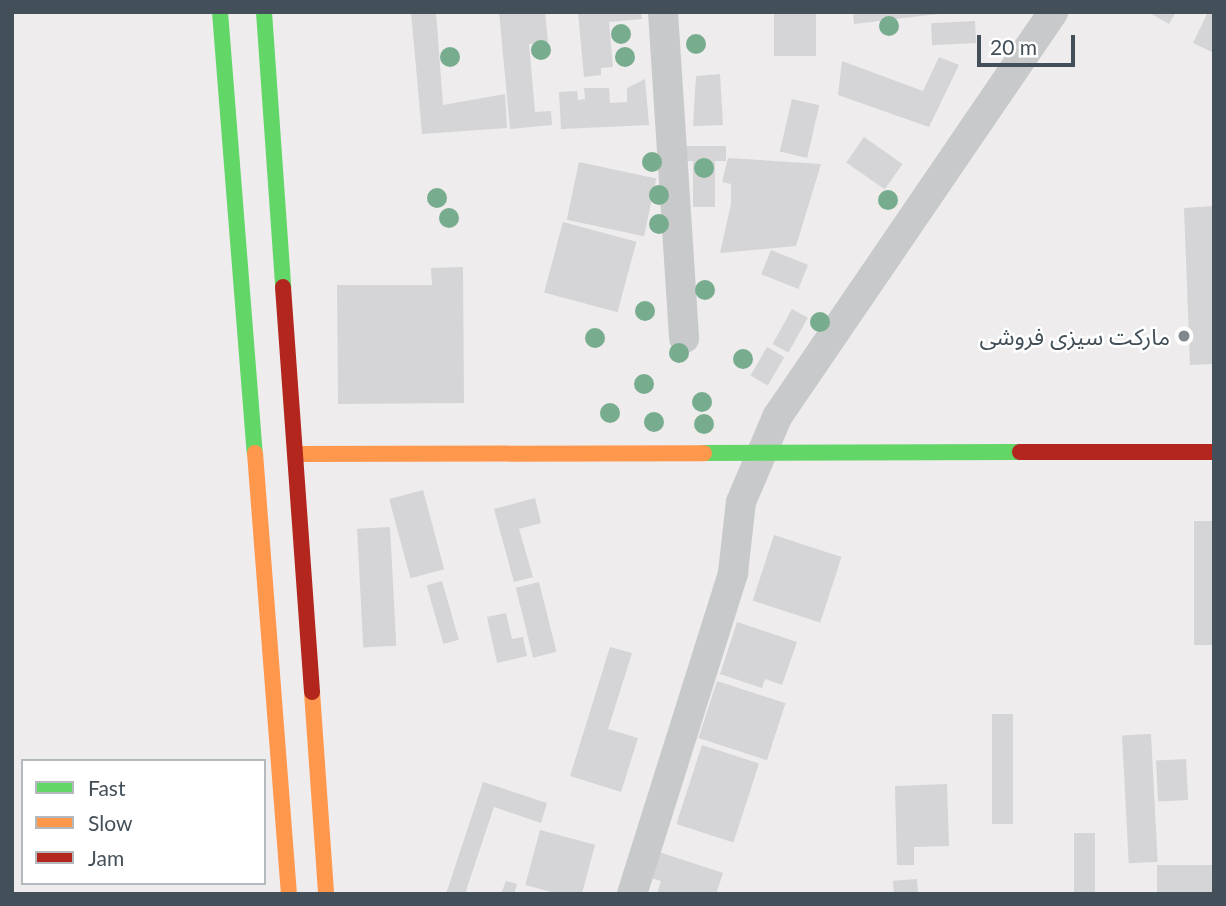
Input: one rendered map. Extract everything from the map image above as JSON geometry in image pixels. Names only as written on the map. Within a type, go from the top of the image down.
[{"type":"street","points":[[220,12],[289,894]]},
{"type":"street","points":[[264,12],[327,894]]},
{"type":"street","points":[[663,12],[684,338]]},
{"type":"street","points":[[632,894],[733,573],[741,502],[777,418],[1053,12]]},
{"type":"street","points":[[295,454],[1214,452]]},
{"type":"building","points":[[411,12],[436,12],[443,105],[505,94],[507,128],[422,134]]},
{"type":"building","points":[[499,12],[545,12],[548,42],[529,44],[535,112],[551,111],[552,125],[510,129]]},
{"type":"building","points":[[578,12],[641,12],[642,19],[609,22],[613,67],[601,68],[601,75],[584,77]]},
{"type":"building","points":[[774,12],[816,12],[816,56],[774,56]]},
{"type":"building","points":[[853,12],[938,12],[938,14],[854,24]]},
{"type":"building","points":[[1148,12],[1176,12],[1169,24]]},
{"type":"building","points":[[1208,12],[1214,12],[1214,53],[1193,43]]},
{"type":"building","points":[[975,21],[976,43],[932,45],[931,23]]},
{"type":"building","points":[[939,57],[959,65],[929,127],[838,95],[842,61],[923,91]]},
{"type":"building","points":[[720,74],[723,125],[693,126],[696,76]]},
{"type":"building","points":[[645,79],[649,125],[561,129],[559,92],[577,91],[578,100],[585,99],[584,88],[609,88],[610,103],[627,102],[627,88]]},
{"type":"building","points":[[792,99],[819,105],[807,158],[780,152]]},
{"type":"building","points":[[864,137],[903,164],[885,189],[846,162]]},
{"type":"building","points":[[685,146],[726,146],[726,161],[715,161],[715,207],[693,207],[693,161],[685,161]]},
{"type":"building","points":[[728,158],[821,164],[796,246],[720,253],[731,204],[731,184],[722,182]]},
{"type":"building","points":[[579,162],[656,178],[644,236],[567,220]]},
{"type":"building","points":[[1214,206],[1214,364],[1190,365],[1184,208]]},
{"type":"building","points":[[563,222],[636,242],[618,312],[544,293]]},
{"type":"building","points":[[771,250],[808,265],[798,289],[761,274]]},
{"type":"building","points":[[463,267],[464,403],[338,404],[337,285],[432,285],[431,268]]},
{"type":"building","points":[[792,309],[808,318],[788,353],[773,344]]},
{"type":"building","points":[[767,347],[784,357],[768,386],[750,376]]},
{"type":"building","points":[[423,490],[444,569],[410,578],[389,499]]},
{"type":"building","points":[[535,498],[541,523],[519,529],[533,577],[514,582],[494,509]]},
{"type":"building","points":[[1194,521],[1214,521],[1214,645],[1194,645]]},
{"type":"building","points":[[390,527],[396,646],[363,648],[357,529]]},
{"type":"building","points":[[774,535],[842,557],[820,623],[753,601]]},
{"type":"building","points":[[442,581],[459,640],[443,644],[427,585]]},
{"type":"building","points":[[539,582],[556,652],[533,658],[516,588]]},
{"type":"building","points":[[506,613],[512,639],[523,637],[527,656],[497,663],[487,617]]},
{"type":"building","points":[[737,622],[797,642],[782,685],[765,679],[762,688],[720,674]]},
{"type":"building","points":[[610,647],[632,653],[608,729],[638,738],[621,792],[570,776]]},
{"type":"building","points":[[717,681],[785,703],[767,760],[698,738]]},
{"type":"building","points":[[992,714],[1013,714],[1013,824],[992,824]]},
{"type":"building","points":[[1151,734],[1158,862],[1129,863],[1122,736]]},
{"type":"building","points":[[702,745],[759,764],[733,842],[676,824]]},
{"type":"building","points":[[1186,759],[1188,800],[1158,802],[1156,761]]},
{"type":"building","points":[[483,782],[547,803],[541,823],[494,807],[465,894],[446,894]]},
{"type":"building","points":[[947,784],[949,846],[914,847],[914,865],[897,865],[895,786]]},
{"type":"building","points":[[540,830],[595,845],[582,894],[559,894],[525,885]]},
{"type":"building","points":[[1074,833],[1095,833],[1095,894],[1074,894]]},
{"type":"building","points":[[656,851],[723,873],[716,894],[657,894],[661,881],[647,877]]},
{"type":"building","points":[[1157,865],[1214,865],[1214,894],[1157,894]]},
{"type":"building","points":[[917,879],[918,894],[894,894],[893,881]]},
{"type":"building","points":[[506,881],[517,884],[514,894],[501,894]]},
{"type":"traffic: fast","points":[[220,12],[255,453]]},
{"type":"traffic: fast","points":[[264,12],[283,287]]},
{"type":"traffic: fast","points":[[704,453],[1020,452]]},
{"type":"traffic: slow","points":[[255,453],[289,894]]},
{"type":"traffic: slow","points":[[295,454],[704,453]]},
{"type":"traffic: slow","points":[[312,692],[326,894]]},
{"type":"traffic: jam","points":[[283,287],[312,692]]},
{"type":"traffic: jam","points":[[1020,452],[1214,452]]},
{"type":"place","name":"مارکت سیزی فروشی","points":[[1184,336]]}]
